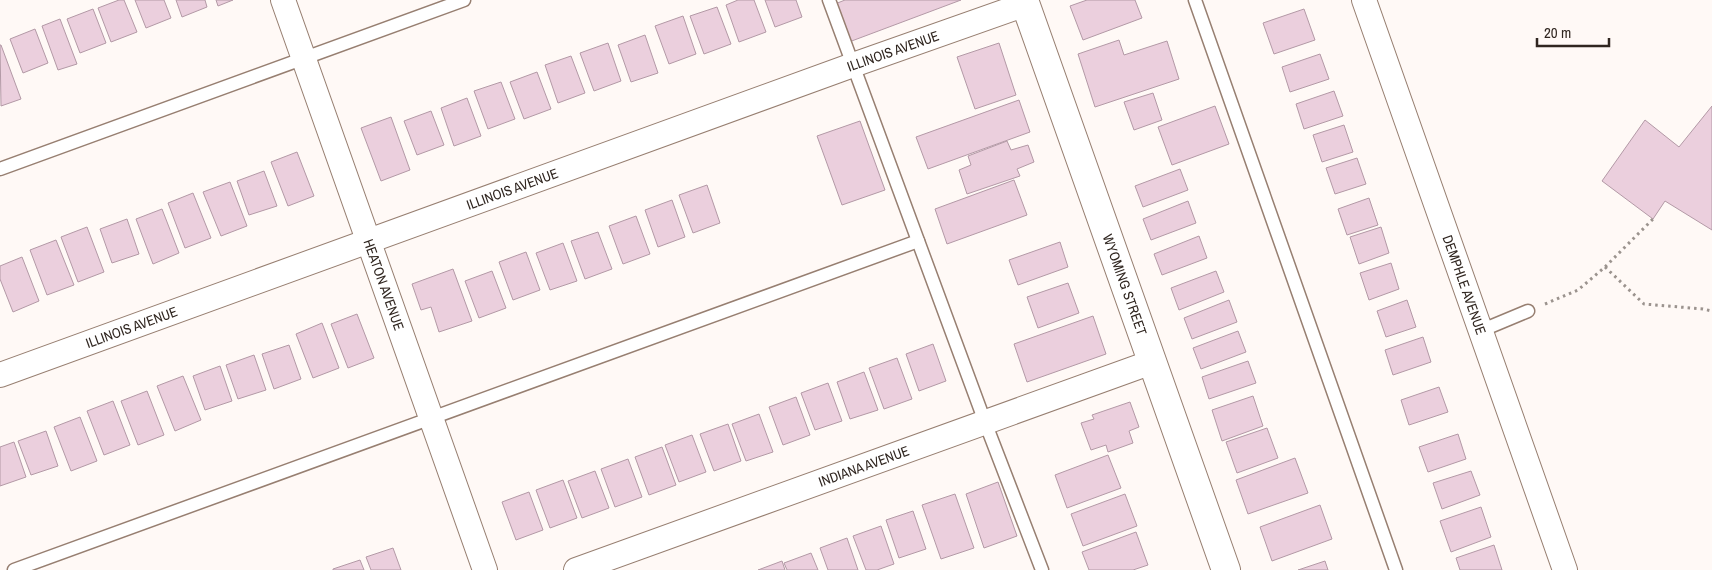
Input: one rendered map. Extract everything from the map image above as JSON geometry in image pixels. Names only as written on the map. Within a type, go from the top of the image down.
[{"type":"street","name":"HEATON AVENUE","points":[[284,0],[485,570]]},
{"type":"street","name":"DEMPHLE AVENUE","points":[[1364,0],[1564,570]]},
{"type":"street","name":"ILLINOIS AVENUE","points":[[0,375],[1025,2]]},
{"type":"street","name":"WYOMING STREET","points":[[1025,2],[1226,570]]},
{"type":"street","name":"INDIANA AVENUE","points":[[576,570],[1152,362]]},
{"type":"lane","points":[[0,169],[464,0]]},
{"type":"lane","points":[[829,0],[985,422],[1042,570]]},
{"type":"lane","points":[[1195,0],[1396,570]]},
{"type":"lane","points":[[14,570],[918,241]]},
{"type":"lane","points":[[1480,331],[1528,311]]},
{"type":"path","points":[[1528,311],[1578,290],[1654,219]]},
{"type":"path","points":[[1605,266],[1644,304],[1712,311]]},
{"type":"building","points":[[124,0],[137,32],[111,42],[98,8]]},
{"type":"building","points":[[135,0],[164,0],[171,18],[146,28]]},
{"type":"building","points":[[176,0],[205,0],[207,7],[182,17]]},
{"type":"building","points":[[216,0],[233,0],[218,6]]},
{"type":"building","points":[[738,0],[754,0],[766,32],[739,42],[726,5]]},
{"type":"building","points":[[765,0],[796,0],[802,17],[775,27]]},
{"type":"building","points":[[845,0],[961,0],[849,42],[835,4]]},
{"type":"building","points":[[1087,0],[1135,0],[1142,18],[1083,40],[1070,6]]},
{"type":"building","points":[[717,7],[731,44],[704,54],[690,16]]},
{"type":"building","points":[[93,9],[106,43],[80,53],[67,19]]},
{"type":"building","points":[[1304,9],[1315,40],[1274,54],[1263,23]]},
{"type":"building","points":[[683,16],[696,54],[669,64],[655,26]]},
{"type":"building","points":[[60,19],[77,64],[58,70],[42,26]]},
{"type":"building","points":[[35,29],[48,63],[23,73],[10,39]]},
{"type":"building","points":[[645,35],[658,73],[631,82],[618,45]]},
{"type":"building","points":[[1119,40],[1124,55],[1167,41],[1179,79],[1095,107],[1078,54]]},
{"type":"building","points":[[608,43],[621,81],[594,91],[580,53]]},
{"type":"building","points":[[999,43],[1016,95],[975,109],[957,57]]},
{"type":"building","points":[[0,45],[21,99],[1,106]]},
{"type":"building","points":[[1320,54],[1329,79],[1290,92],[1282,67]]},
{"type":"building","points":[[571,56],[585,93],[558,103],[545,65]]},
{"type":"building","points":[[537,72],[551,109],[524,119],[510,82]]},
{"type":"building","points":[[501,82],[515,119],[488,129],[474,91]]},
{"type":"building","points":[[1334,91],[1343,116],[1304,129],[1296,104]]},
{"type":"building","points":[[1153,93],[1162,120],[1134,130],[1124,102]]},
{"type":"building","points":[[467,98],[481,136],[454,146],[441,108]]},
{"type":"building","points":[[1019,100],[1030,132],[928,169],[916,137]]},
{"type":"building","points":[[1215,106],[1229,144],[1172,165],[1158,127]]},
{"type":"building","points":[[1712,106],[1712,230],[1665,201],[1653,219],[1602,181],[1645,120],[1679,147]]},
{"type":"building","points":[[431,111],[444,145],[417,155],[404,121]]},
{"type":"building","points":[[391,117],[410,170],[381,181],[361,128]]},
{"type":"building","points":[[860,121],[885,190],[842,205],[817,136]]},
{"type":"building","points":[[1344,125],[1353,152],[1322,162],[1313,135]]},
{"type":"building","points":[[1007,141],[1011,150],[1028,145],[1034,162],[1017,169],[1020,176],[967,194],[959,170],[971,165],[968,156]]},
{"type":"building","points":[[297,152],[314,196],[288,206],[271,162]]},
{"type":"building","points":[[1357,158],[1366,184],[1335,194],[1326,168]]},
{"type":"building","points":[[1180,169],[1188,190],[1143,207],[1135,186]]},
{"type":"building","points":[[264,171],[277,206],[249,215],[237,181]]},
{"type":"building","points":[[1014,180],[1027,215],[947,244],[935,209]]},
{"type":"building","points":[[230,182],[247,226],[221,236],[203,192]]},
{"type":"building","points":[[707,185],[720,223],[693,233],[679,195]]},
{"type":"building","points":[[193,193],[211,238],[185,248],[168,203]]},
{"type":"building","points":[[1369,198],[1378,225],[1347,235],[1338,209]]},
{"type":"building","points":[[672,200],[685,237],[658,247],[645,210]]},
{"type":"building","points":[[1188,201],[1196,223],[1151,240],[1143,219]]},
{"type":"building","points":[[162,209],[179,253],[153,264],[136,219]]},
{"type":"building","points":[[636,216],[650,254],[623,264],[609,226]]},
{"type":"building","points":[[127,219],[139,254],[112,263],[100,229]]},
{"type":"building","points":[[87,227],[104,272],[78,282],[61,237]]},
{"type":"building","points":[[1381,227],[1389,253],[1359,264],[1350,237]]},
{"type":"building","points":[[598,232],[612,269],[585,279],[571,241]]},
{"type":"building","points":[[1199,236],[1207,258],[1162,275],[1154,254]]},
{"type":"building","points":[[56,240],[74,285],[47,295],[30,250]]},
{"type":"building","points":[[1060,242],[1068,267],[1018,285],[1009,260]]},
{"type":"building","points":[[563,243],[577,281],[550,290],[536,253]]},
{"type":"building","points":[[526,252],[540,290],[513,300],[499,262]]},
{"type":"building","points":[[22,257],[39,301],[13,312],[0,279],[0,266]]},
{"type":"building","points":[[1391,263],[1399,289],[1369,300],[1360,273]]},
{"type":"building","points":[[453,269],[472,321],[439,332],[431,307],[421,310],[412,284]]},
{"type":"building","points":[[492,271],[506,308],[479,318],[465,281]]},
{"type":"building","points":[[1216,271],[1224,292],[1179,310],[1171,288]]},
{"type":"building","points":[[1068,283],[1079,313],[1038,328],[1027,297]]},
{"type":"building","points":[[1229,300],[1237,322],[1192,339],[1184,318]]},
{"type":"building","points":[[1407,300],[1416,327],[1386,337],[1377,311]]},
{"type":"building","points":[[357,314],[374,358],[348,368],[331,324]]},
{"type":"building","points":[[1093,316],[1106,354],[1027,382],[1014,344]]},
{"type":"building","points":[[322,323],[339,368],[313,378],[296,334]]},
{"type":"building","points":[[1238,331],[1246,352],[1201,369],[1193,348]]},
{"type":"building","points":[[1423,337],[1431,362],[1393,375],[1385,350]]},
{"type":"building","points":[[933,344],[946,381],[919,391],[906,354]]},
{"type":"building","points":[[289,345],[301,379],[274,389],[262,354]]},
{"type":"building","points":[[254,355],[266,390],[238,399],[226,365]]},
{"type":"building","points":[[897,358],[912,399],[884,409],[869,368]]},
{"type":"building","points":[[1248,361],[1256,383],[1209,399],[1202,377]]},
{"type":"building","points":[[220,366],[232,401],[205,410],[193,376]]},
{"type":"building","points":[[864,372],[878,410],[850,419],[837,382]]},
{"type":"building","points":[[183,376],[201,420],[175,431],[157,386]]},
{"type":"building","points":[[828,383],[842,421],[815,430],[801,393]]},
{"type":"building","points":[[1439,387],[1448,412],[1409,425],[1401,400]]},
{"type":"building","points":[[147,391],[164,435],[138,445],[121,401]]},
{"type":"building","points":[[1253,396],[1263,426],[1222,441],[1212,410]]},
{"type":"building","points":[[796,397],[810,435],[783,445],[769,407]]},
{"type":"building","points":[[113,401],[130,445],[104,455],[87,411]]},
{"type":"building","points":[[1130,402],[1139,427],[1129,431],[1133,443],[1108,452],[1106,445],[1091,450],[1081,423],[1094,419],[1092,415]]},
{"type":"building","points":[[759,414],[773,452],[746,461],[732,424]]},
{"type":"building","points":[[80,417],[97,461],[71,471],[54,427]]},
{"type":"building","points":[[728,424],[741,461],[714,471],[700,434]]},
{"type":"building","points":[[1267,428],[1278,458],[1237,473],[1226,442]]},
{"type":"building","points":[[46,431],[58,466],[31,475],[18,441]]},
{"type":"building","points":[[1458,434],[1466,459],[1428,472],[1419,447]]},
{"type":"building","points":[[692,435],[706,472],[679,482],[665,445]]},
{"type":"building","points":[[14,442],[26,477],[0,486],[0,447]]},
{"type":"building","points":[[662,447],[676,485],[649,495],[635,457]]},
{"type":"building","points":[[1108,455],[1121,488],[1067,508],[1055,475]]},
{"type":"building","points":[[1295,458],[1308,493],[1248,514],[1236,480]]},
{"type":"building","points":[[628,459],[642,497],[615,507],[601,469]]},
{"type":"building","points":[[595,471],[609,508],[582,518],[568,481]]},
{"type":"building","points":[[1471,471],[1480,495],[1442,509],[1433,483]]},
{"type":"building","points":[[563,480],[577,518],[550,528],[536,490]]},
{"type":"building","points":[[998,482],[1017,536],[984,548],[966,494]]},
{"type":"building","points":[[529,492],[543,530],[516,540],[502,502]]},
{"type":"building","points":[[955,494],[974,548],[941,559],[922,505]]},
{"type":"building","points":[[1125,494],[1137,526],[1083,546],[1071,514]]},
{"type":"building","points":[[1320,505],[1332,539],[1272,561],[1260,527]]},
{"type":"building","points":[[1481,507],[1491,537],[1451,552],[1440,521]]},
{"type":"building","points":[[913,511],[926,549],[899,558],[886,520]]},
{"type":"building","points":[[881,526],[894,564],[877,570],[866,570],[853,536]]},
{"type":"building","points":[[1136,532],[1148,565],[1133,570],[1089,570],[1082,552]]},
{"type":"building","points":[[847,538],[858,570],[828,570],[820,548]]},
{"type":"building","points":[[1494,545],[1502,570],[1460,570],[1456,558]]},
{"type":"building","points":[[393,548],[401,570],[371,570],[366,557]]},
{"type":"building","points":[[811,553],[818,570],[787,570],[784,563]]},
{"type":"building","points":[[360,560],[364,570],[333,570],[333,569]]},
{"type":"building","points":[[782,561],[785,570],[758,570]]},
{"type":"building","points":[[1325,561],[1328,570],[1298,570]]}]
